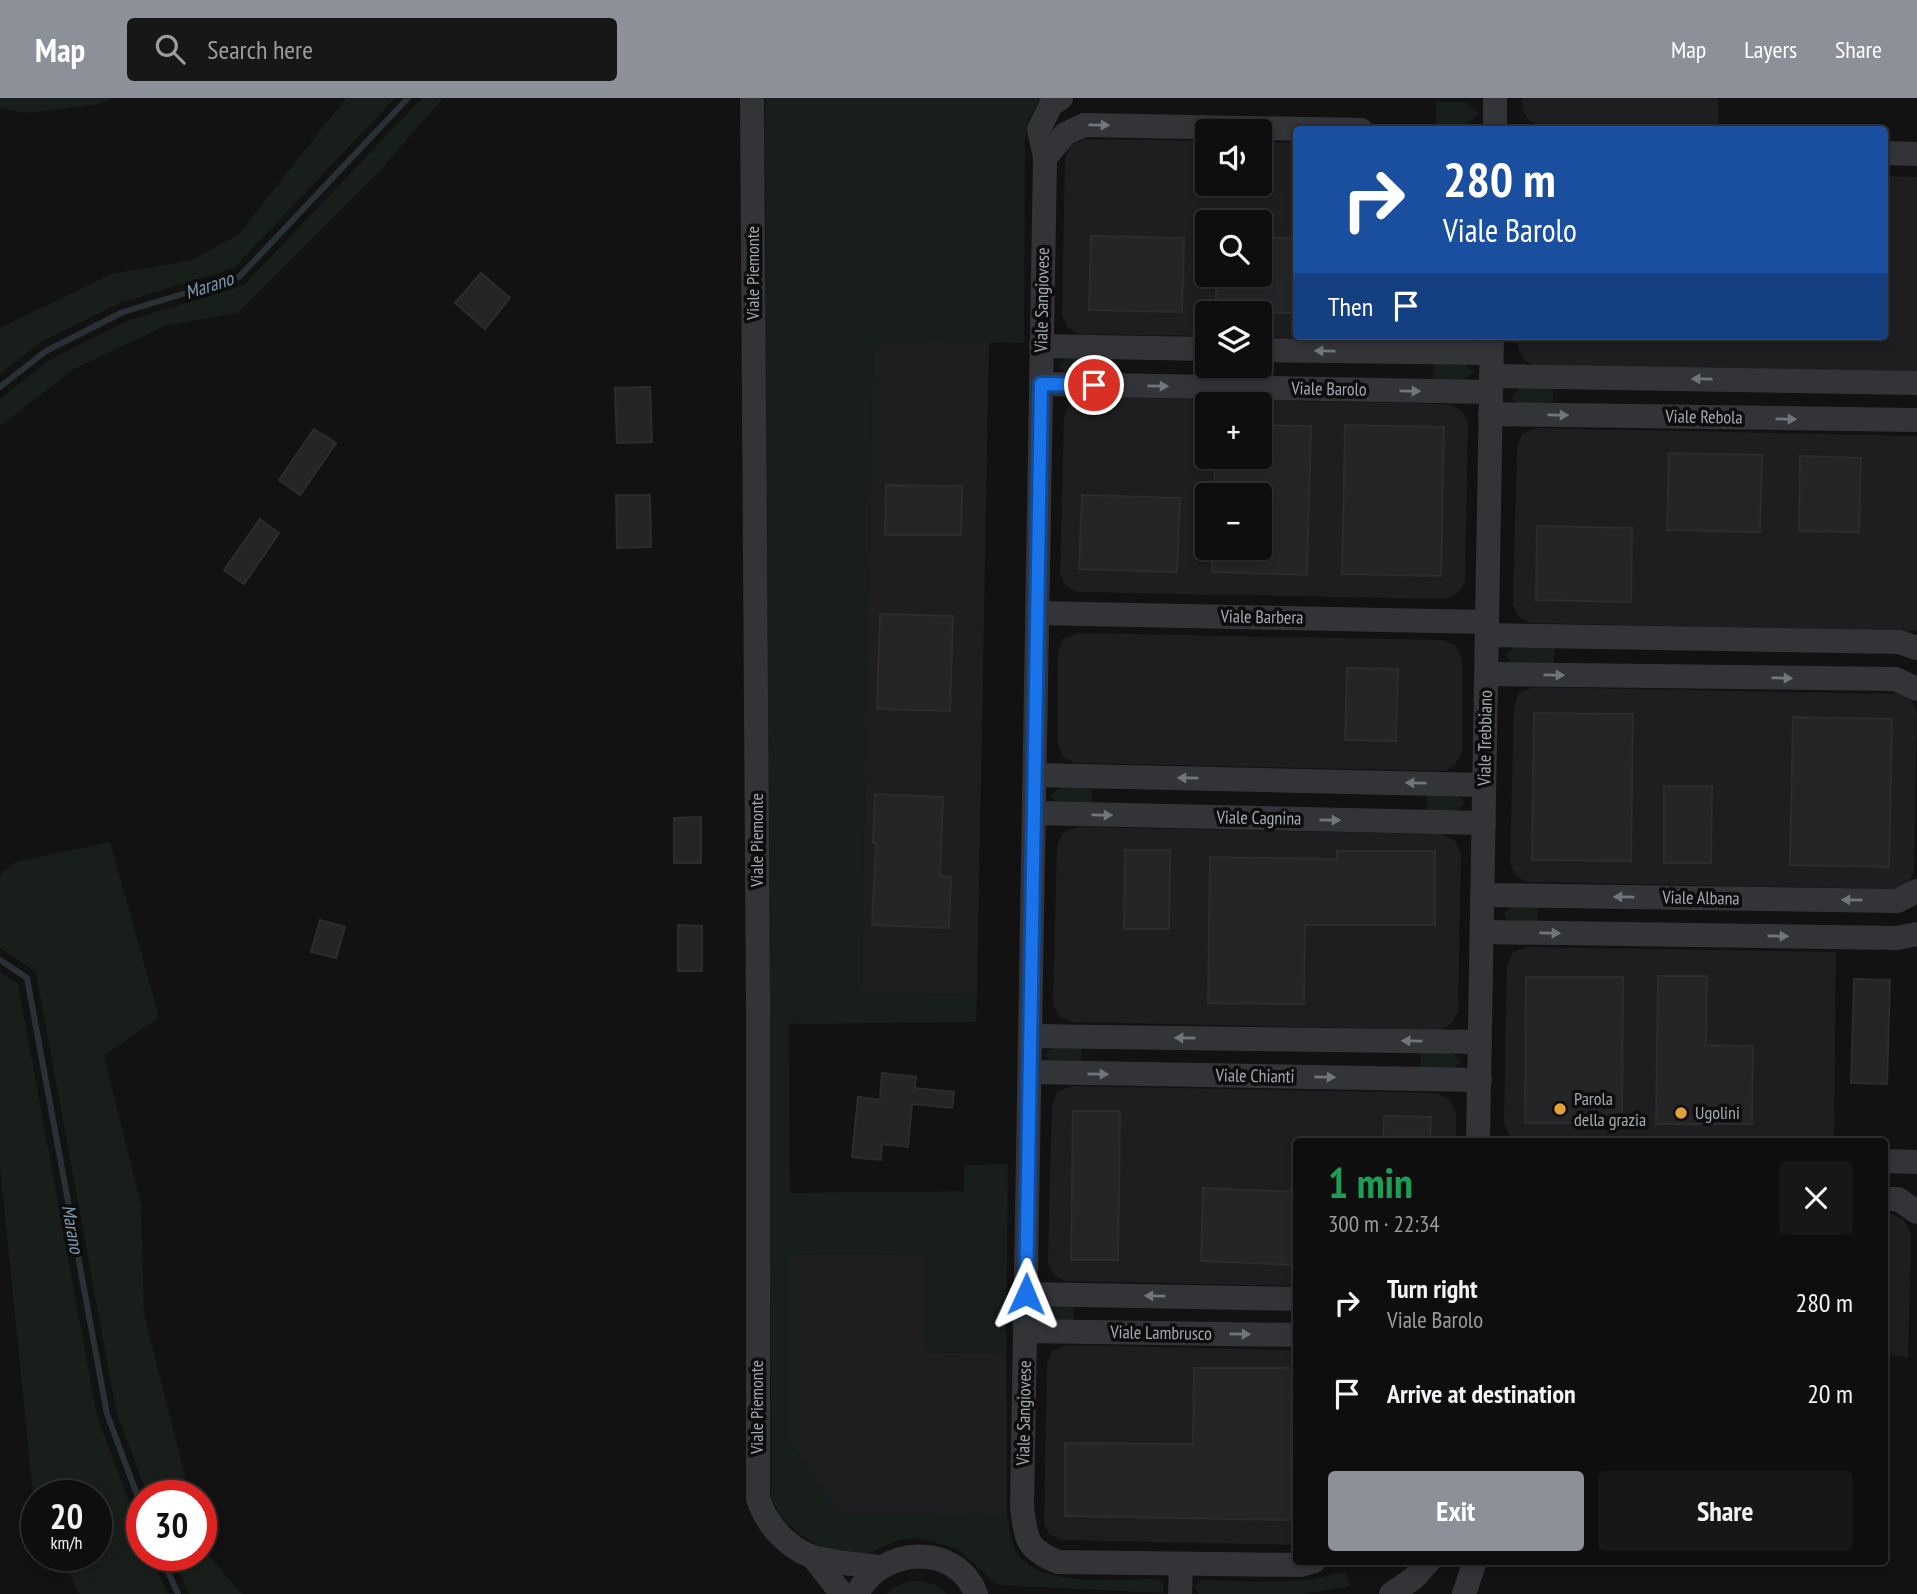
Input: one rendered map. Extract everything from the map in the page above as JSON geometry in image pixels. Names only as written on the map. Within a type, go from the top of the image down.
[{"type":"street","name":"Viale Piemonte","points":[[752,98],[758,998],[758,1498],[764,1516],[772,1528],[813,1557],[842,1594]]},
{"type":"street","name":"Viale Sangiovese","points":[[1061,98],[1051,105],[1039,129],[1045,158],[1022,1507],[1026,1539],[1035,1549],[1058,1562],[1293,1565]]},
{"type":"street","points":[[1495,98],[1495,126]]},
{"type":"street","points":[[1045,158],[1065,134],[1084,125],[1293,129]]},
{"type":"street","points":[[1888,153],[1917,153]]},
{"type":"street","points":[[1041,346],[1195,349]]},
{"type":"street","points":[[1272,351],[1491,374],[1917,383]]},
{"type":"street","name":"Viale Barolo","points":[[1041,384],[1491,374]]},
{"type":"street","name":"Viale Rebola","points":[[1491,374],[1917,420]]},
{"type":"street","name":"Viale Trebbiano","points":[[1478,1138],[1491,374]]},
{"type":"street","name":"Viale Barbera","points":[[1037,613],[1487,628]]},
{"type":"street","points":[[1487,628],[1899,642],[1917,648]]},
{"type":"street","points":[[1486,674],[1895,680],[1917,690]]},
{"type":"street","points":[[1034,775],[1484,785]]},
{"type":"street","name":"Viale Cagnina","points":[[1034,813],[1484,823]]},
{"type":"street","name":"Viale Albana","points":[[1483,895],[1897,901],[1917,891]]},
{"type":"street","name":"Viale Albana","points":[[1482,932],[1897,938],[1917,934]]},
{"type":"street","name":"Viale Chianti","points":[[1030,1035],[1480,1042]]},
{"type":"street","name":"Viale Chianti","points":[[1030,1072],[1480,1080]]},
{"type":"street","points":[[1888,1161],[1917,1162]]},
{"type":"street","points":[[1888,1199],[1898,1199],[1917,1212]]},
{"type":"street","name":"Viale Lambrusco","points":[[1026,1294],[1293,1299]]},
{"type":"street","name":"Viale Lambrusco","points":[[1025,1331],[1293,1335]]},
{"type":"street","points":[[857,1594],[867,1578],[879,1567],[898,1558],[920,1556],[941,1560],[959,1571],[979,1592]]},
{"type":"street","name":"Viale Piemonte","points":[[813,1557],[879,1567]]},
{"type":"street","points":[[1180,1594],[1181,1564]]},
{"type":"street","points":[[1391,1594],[1414,1578],[1425,1565]]},
{"type":"street","points":[[1464,1594],[1474,1565]]},
{"type":"shaded area","points":[[0,98],[114,98],[93,105],[27,113],[0,108]]},
{"type":"shaded area","points":[[346,98],[395,98],[234,268],[120,303],[40,343],[0,374],[0,328],[111,274],[192,260],[238,235]]},
{"type":"shaded area","points":[[422,98],[443,98],[377,174],[238,313],[165,326],[74,369],[0,426],[0,399],[51,359],[127,321],[244,285]]},
{"type":"shaded area","points":[[765,98],[1042,98],[1028,120],[1025,140],[1024,343],[873,341],[861,992],[977,994],[976,1022],[789,1024],[790,1193],[964,1191],[964,1165],[1008,1164],[1006,1352],[925,1353],[924,1254],[791,1255],[791,1441],[841,1516],[1007,1514],[1014,1546],[1019,1556],[1031,1566],[1046,1573],[1083,1580],[1156,1579],[1163,1583],[1164,1593],[997,1585],[958,1549],[918,1538],[899,1540],[862,1556],[824,1549],[798,1533],[781,1517],[771,1499]]},
{"type":"shaded area","points":[[1522,98],[1718,98],[1718,126],[1539,126],[1528,120],[1522,108]]},
{"type":"shaded area","points":[[1436,102],[1465,102],[1479,114],[1465,125],[1436,124]]},
{"type":"shaded area","points":[[1086,139],[1195,141],[1195,196],[1272,196],[1272,142],[1293,143],[1293,338],[1272,337],[1272,301],[1195,301],[1195,336],[1078,334],[1068,328],[1062,315],[1065,158],[1071,145]]},
{"type":"shaded area","points":[[1888,176],[1917,177],[1917,372],[1535,366],[1524,360],[1518,348],[1518,340],[1888,340]]},
{"type":"shaded area","points":[[873,340],[989,342],[977,994],[861,992]]},
{"type":"shaded area","points":[[1070,355],[1096,356],[1095,377],[1070,376],[1059,366]]},
{"type":"shaded area","points":[[1434,362],[1462,362],[1474,372],[1461,383],[1433,383]]},
{"type":"shaded area","points":[[1522,386],[1553,386],[1553,408],[1521,407],[1511,397]]},
{"type":"shaded area","points":[[1084,397],[1195,399],[1195,469],[1272,469],[1272,401],[1449,404],[1462,411],[1468,423],[1465,582],[1458,593],[1448,599],[1077,592],[1066,586],[1060,574],[1064,417],[1069,403]]},
{"type":"shaded area","points":[[1537,428],[1917,436],[1917,631],[1530,623],[1519,617],[1513,605],[1517,447],[1522,434]]},
{"type":"shaded area","points":[[1078,633],[1443,640],[1456,646],[1462,659],[1462,753],[1455,765],[1446,771],[1075,763],[1063,757],[1058,745],[1058,652],[1063,639]]},
{"type":"shaded area","points":[[1516,644],[1555,645],[1554,666],[1515,666],[1506,656]]},
{"type":"shaded area","points":[[1534,687],[1899,694],[1912,701],[1917,712],[1914,872],[1908,884],[1898,889],[1527,882],[1516,876],[1510,864],[1514,707],[1519,693]]},
{"type":"shaded area","points":[[1063,785],[1092,785],[1092,808],[1062,807],[1050,796]]},
{"type":"shaded area","points":[[1427,792],[1454,792],[1465,803],[1453,814],[1427,814]]},
{"type":"shaded area","points":[[1077,827],[1442,834],[1455,841],[1461,854],[1458,1012],[1451,1024],[1441,1030],[1070,1022],[1059,1016],[1053,1004],[1057,847],[1062,833]]},
{"type":"shaded area","points":[[110,842],[159,1017],[104,1056],[141,1205],[144,1314],[186,1480],[142,1480],[116,1411],[36,972],[0,948],[0,875],[15,862]]},
{"type":"shaded area","points":[[1514,904],[1538,904],[1537,926],[1513,926],[1503,915]]},
{"type":"shaded area","points":[[1528,947],[1836,952],[1834,1138],[1514,1138],[1509,1135],[1504,1123],[1507,966],[1512,953]]},
{"type":"shaded area","points":[[0,972],[18,984],[97,1416],[126,1493],[126,1571],[157,1571],[168,1594],[80,1594],[67,1571],[112,1571],[112,1480],[32,1480],[0,1167]]},
{"type":"shaded area","points":[[1055,1044],[1082,1045],[1081,1066],[1055,1065],[1045,1055]]},
{"type":"shaded area","points":[[1421,1050],[1450,1051],[1461,1062],[1449,1072],[1420,1071]]},
{"type":"shaded area","points":[[1072,1086],[1437,1093],[1450,1100],[1456,1113],[1456,1138],[1293,1138],[1293,1286],[1065,1281],[1054,1275],[1048,1263],[1052,1106],[1057,1092]]},
{"type":"shaded area","points":[[1888,1214],[1904,1220],[1911,1233],[1908,1358],[1888,1355]]},
{"type":"shaded area","points":[[924,1254],[925,1353],[1006,1352],[1007,1514],[840,1516],[791,1441],[790,1255]]},
{"type":"shaded area","points":[[1052,1304],[1074,1304],[1073,1325],[1051,1324],[1039,1314]]},
{"type":"shaded area","points":[[1067,1345],[1293,1350],[1293,1545],[1060,1540],[1049,1534],[1044,1522],[1047,1365],[1052,1351]]},
{"type":"shaded area","points":[[217,1565],[242,1594],[189,1594],[179,1571],[217,1571]]},
{"type":"shaded area","points":[[1346,1571],[1350,1586],[1304,1594],[1199,1594],[1194,1586],[1202,1580],[1292,1581]]},
{"type":"shaded area","points":[[909,1581],[929,1583],[946,1594],[887,1594],[893,1588]]},
{"type":"building","points":[[1091,236],[1184,238],[1182,312],[1089,310]]},
{"type":"building","points":[[1272,238],[1293,238],[1293,313],[1272,313],[1272,301],[1216,301],[1216,287],[1272,287]]},
{"type":"building","points":[[481,273],[510,298],[485,329],[455,303]]},
{"type":"building","points":[[650,387],[652,442],[617,443],[615,388]]},
{"type":"building","points":[[1272,425],[1311,426],[1307,575],[1212,572],[1212,560],[1272,560],[1272,483],[1214,483],[1215,469],[1272,469]]},
{"type":"building","points":[[1345,425],[1444,427],[1441,576],[1342,574]]},
{"type":"building","points":[[314,429],[336,443],[300,495],[279,480]]},
{"type":"building","points":[[1669,453],[1762,455],[1760,532],[1667,530]]},
{"type":"building","points":[[1800,456],[1861,458],[1859,532],[1799,531]]},
{"type":"building","points":[[886,485],[962,486],[961,535],[885,535]]},
{"type":"building","points":[[616,495],[650,495],[651,547],[617,548]]},
{"type":"building","points":[[1082,495],[1180,498],[1177,572],[1079,569]]},
{"type":"building","points":[[260,519],[279,533],[244,584],[224,570]]},
{"type":"building","points":[[1537,526],[1632,528],[1631,602],[1536,600]]},
{"type":"building","points":[[880,614],[953,616],[950,711],[877,709]]},
{"type":"building","points":[[1347,668],[1398,669],[1396,741],[1345,740]]},
{"type":"building","points":[[1534,713],[1633,714],[1631,861],[1532,860]]},
{"type":"building","points":[[1793,717],[1892,719],[1889,867],[1790,865]]},
{"type":"building","points":[[1664,786],[1712,786],[1711,863],[1664,863]]},
{"type":"building","points":[[875,794],[943,797],[940,876],[951,877],[949,928],[872,925],[876,843],[873,843]]},
{"type":"building","points":[[701,817],[701,863],[674,863],[674,818]]},
{"type":"building","points":[[1125,850],[1170,850],[1169,929],[1124,929]]},
{"type":"building","points":[[1337,851],[1435,851],[1435,925],[1305,925],[1304,1004],[1208,1003],[1210,857],[1337,859]]},
{"type":"building","points":[[320,920],[345,927],[336,958],[311,952]]},
{"type":"building","points":[[678,925],[702,926],[702,971],[678,971]]},
{"type":"building","points":[[1658,976],[1707,976],[1706,1045],[1753,1046],[1752,1124],[1656,1124]]},
{"type":"building","points":[[1526,977],[1623,977],[1622,1123],[1525,1123]]},
{"type":"building","points":[[1854,979],[1890,980],[1887,1084],[1851,1083]]},
{"type":"building","points":[[882,1073],[916,1077],[915,1088],[954,1092],[952,1108],[912,1104],[908,1147],[882,1144],[881,1160],[852,1157],[858,1097],[880,1100]]},
{"type":"building","points":[[1073,1111],[1120,1111],[1118,1260],[1071,1260]]},
{"type":"building","points":[[1384,1116],[1431,1117],[1430,1138],[1383,1138]]},
{"type":"building","points":[[1203,1188],[1293,1192],[1293,1265],[1201,1261]]},
{"type":"building","points":[[1194,1368],[1292,1368],[1291,1520],[1065,1516],[1065,1443],[1193,1444]]},
{"type":"waterway","name":"Marano","points":[[0,387],[46,351],[123,312],[239,277],[408,98]]},
{"type":"waterway","name":"Marano","points":[[0,960],[27,978],[107,1414],[132,1480]]},
{"type":"waterway","name":"Marano","points":[[168,1571],[178,1594]]},
{"type":"place","name":"Parola della grazia","points":[[1560,1109]]},
{"type":"place","name":"Ugolini","points":[[1681,1113]]},
{"type":"route","points":[[1026,1294],[1041,384],[1094,385]]}]
